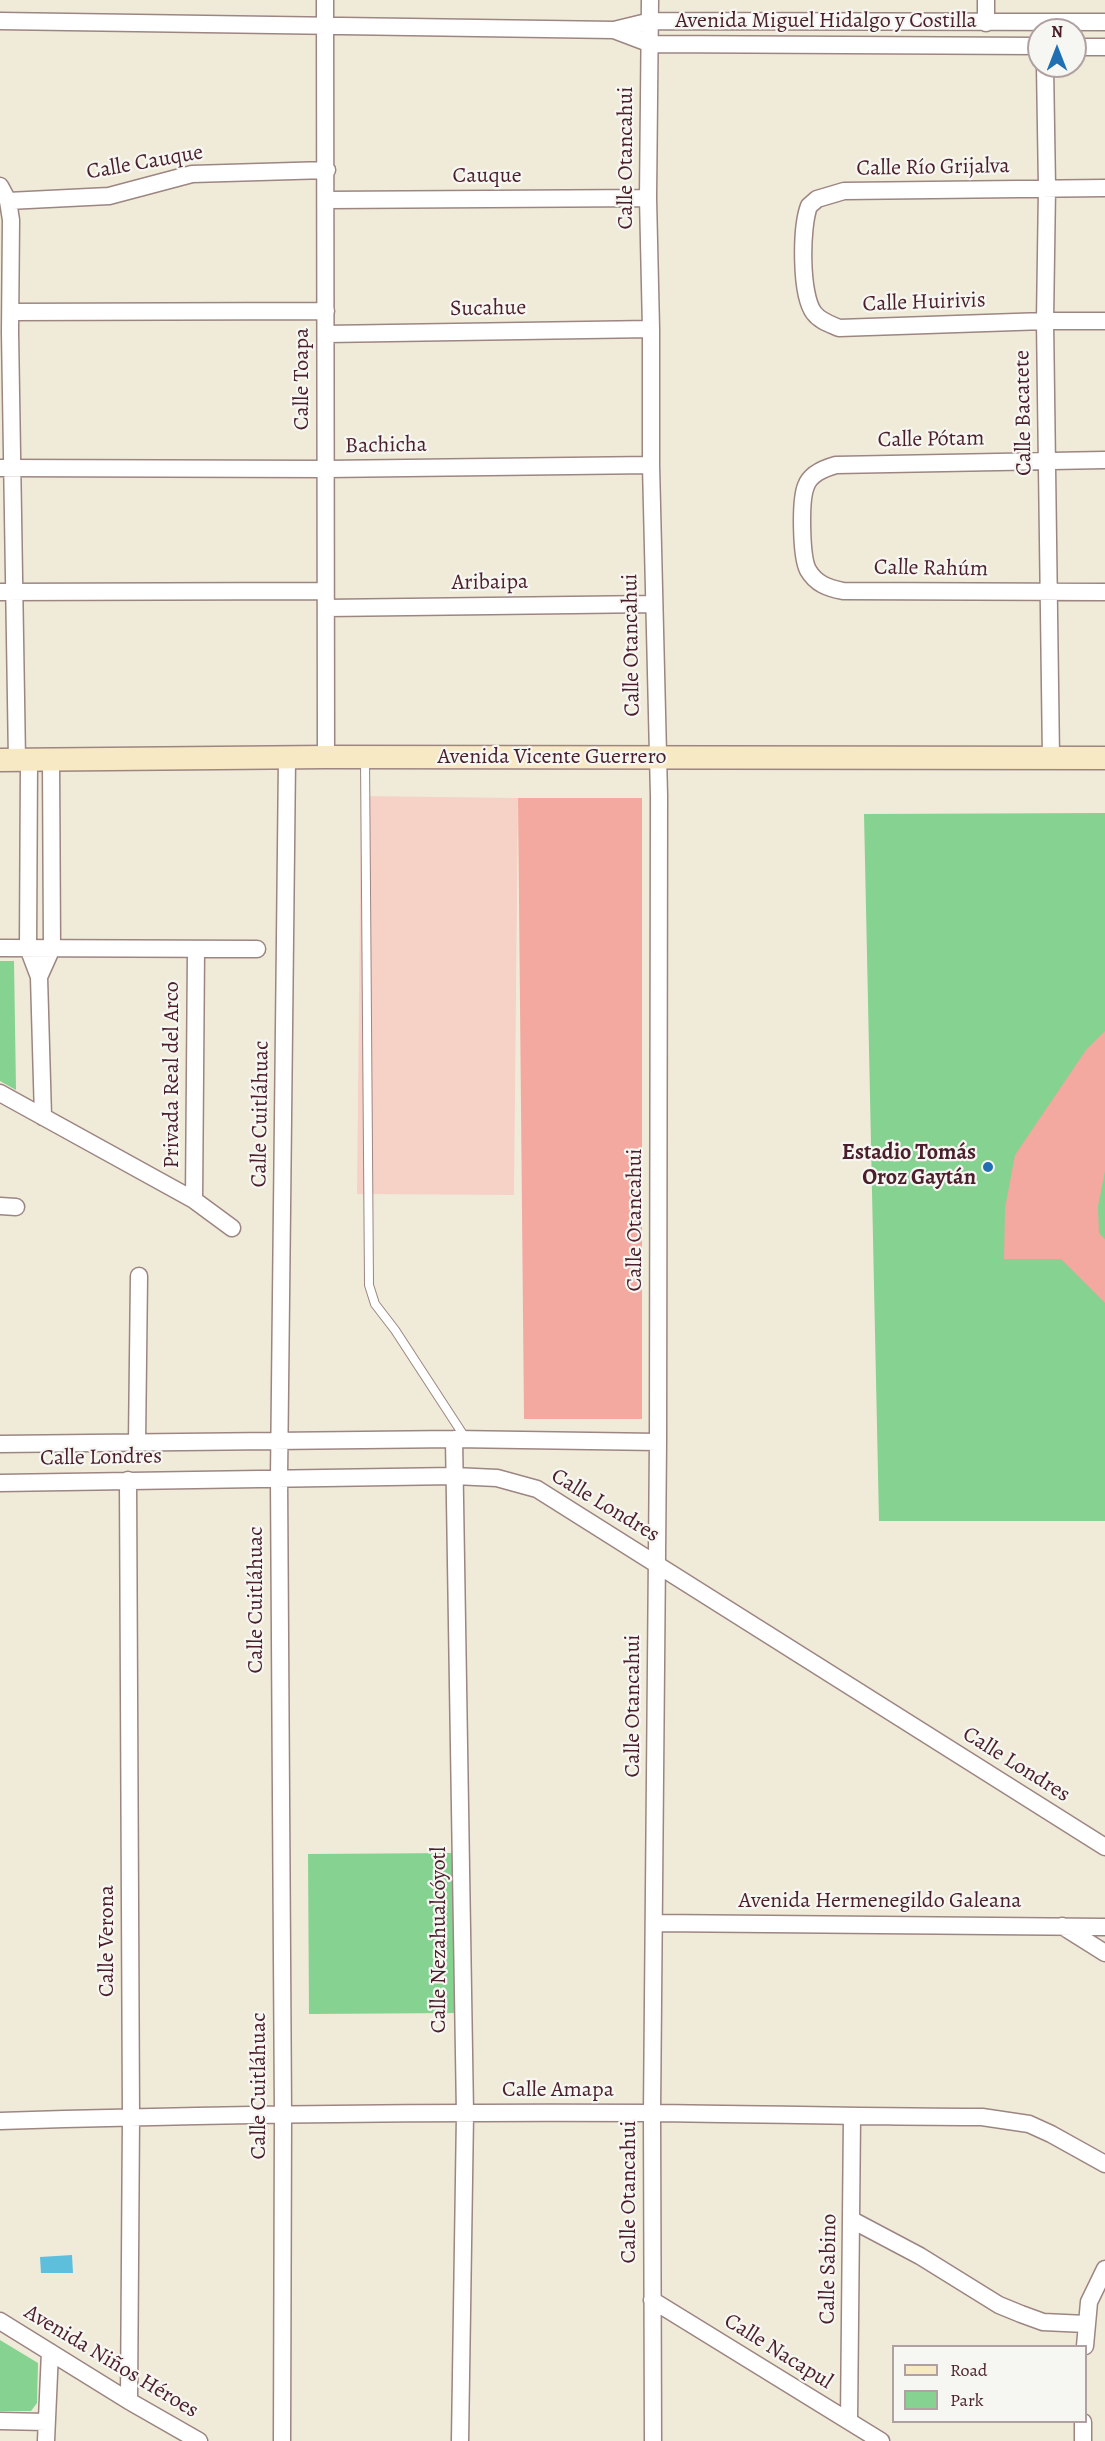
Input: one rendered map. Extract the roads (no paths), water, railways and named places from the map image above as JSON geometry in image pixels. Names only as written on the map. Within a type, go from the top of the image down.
[{"type":"main road","name":"Avenida Vicente Guerrero","points":[[24,760],[326,757],[1105,758]]},
{"type":"street","name":"Calle Toapa","points":[[325,0],[326,757]]},
{"type":"street","name":"Calle Otancahui","points":[[650,0],[648,198],[658,757],[658,1442],[652,2113],[653,2441]]},
{"type":"street","points":[[986,0],[986,23]]},
{"type":"street","name":"Avenida Miguel Hidalgo y Costilla","points":[[0,21],[614,30],[651,21],[1027,25]]},
{"type":"street","name":"Avenida Miguel Hidalgo y Costilla","points":[[1087,23],[1105,22]]},
{"type":"street","name":"Avenida Miguel Hidalgo y Costilla","points":[[614,30],[651,44],[1027,46]]},
{"type":"street","points":[[1087,47],[1105,47]]},
{"type":"street","name":"Calle Bacatete","points":[[1045,78],[1047,188],[1045,321],[1051,758]]},
{"type":"street","name":"Calle Cauque","points":[[2,191],[109,196],[192,174],[327,170]]},
{"type":"street","name":"Calle Río Grijalva","points":[[805,249],[809,206],[817,199],[844,191],[1105,188]]},
{"type":"street","points":[[2,191],[11,220],[11,312],[5,332],[7,592],[24,760],[52,948],[39,977]]},
{"type":"street","name":"Cauque","points":[[326,200],[648,198]]},
{"type":"street","name":"Calle Huirivis","points":[[805,249],[808,303],[815,315],[839,328],[1105,321]]},
{"type":"street","points":[[11,312],[326,311]]},
{"type":"street","name":"Sucahue","points":[[326,334],[651,329]]},
{"type":"street","name":"Calle Pótam","points":[[802,526],[806,486],[810,479],[828,467],[836,465],[1105,460]]},
{"type":"street","name":"Bachicha","points":[[7,468],[326,469],[651,465]]},
{"type":"street","name":"Calle Rahúm","points":[[802,526],[807,568],[816,580],[843,591],[1105,592]]},
{"type":"street","name":"Aribaipa","points":[[7,592],[654,604]]},
{"type":"street","name":"Calle Cuitláhuac","points":[[282,2441],[284,2115],[279,1440],[287,759]]},
{"type":"street","points":[[24,760],[28,948],[39,977],[43,1117]]},
{"type":"street","name":"Privada Real del Arco","points":[[0,948],[257,949]]},
{"type":"street","name":"Privada Real del Arco","points":[[194,1200],[196,950]]},
{"type":"street","name":"Privada Real del Arco","points":[[0,1093],[194,1200],[232,1228]]},
{"type":"street","points":[[137,1442],[139,1276]]},
{"type":"street","name":"Calle Londres","points":[[0,1444],[460,1439],[658,1442]]},
{"type":"street","name":"Calle Nezahualcóyotl","points":[[460,1439],[454,1476],[465,2114],[460,2441]]},
{"type":"street","name":"Calle Londres","points":[[0,1483],[454,1476],[497,1478],[537,1489],[1105,1847]]},
{"type":"street","name":"Calle Verona","points":[[128,1480],[131,2116],[129,2401]]},
{"type":"street","name":"Avenida Hermenegildo Galeana","points":[[655,1923],[1105,1927]]},
{"type":"street","points":[[1061,1926],[1105,1953]]},
{"type":"street","name":"Calle Amapa","points":[[0,2121],[131,2116],[652,2113],[982,2117],[1029,2124],[1105,2164]]},
{"type":"street","name":"Calle Sabino","points":[[849,2421],[852,2116]]},
{"type":"street","points":[[852,2220],[920,2256],[999,2305],[1043,2322],[1086,2324]]},
{"type":"street","points":[[1085,2345],[1089,2302],[1105,2269]]},
{"type":"street","name":"Calle Nacapul","points":[[652,2300],[881,2441]]},
{"type":"street","name":"Avenida Niños Héroes","points":[[0,2321],[129,2401],[199,2441]]},
{"type":"street","points":[[46,2441],[50,2352]]},
{"type":"street","points":[[0,2421],[46,2422]]},
{"type":"street","points":[[1083,2423],[1083,2441]]},
{"type":"lane","points":[[365,758],[369,1285],[375,1304],[395,1330],[460,1439]]},
{"type":"water","points":[[72,2255],[73,2273],[41,2273],[40,2257]]},
{"type":"place","name":"Estadio Tomás Oroz Gaytán","points":[[988,1167]]}]
